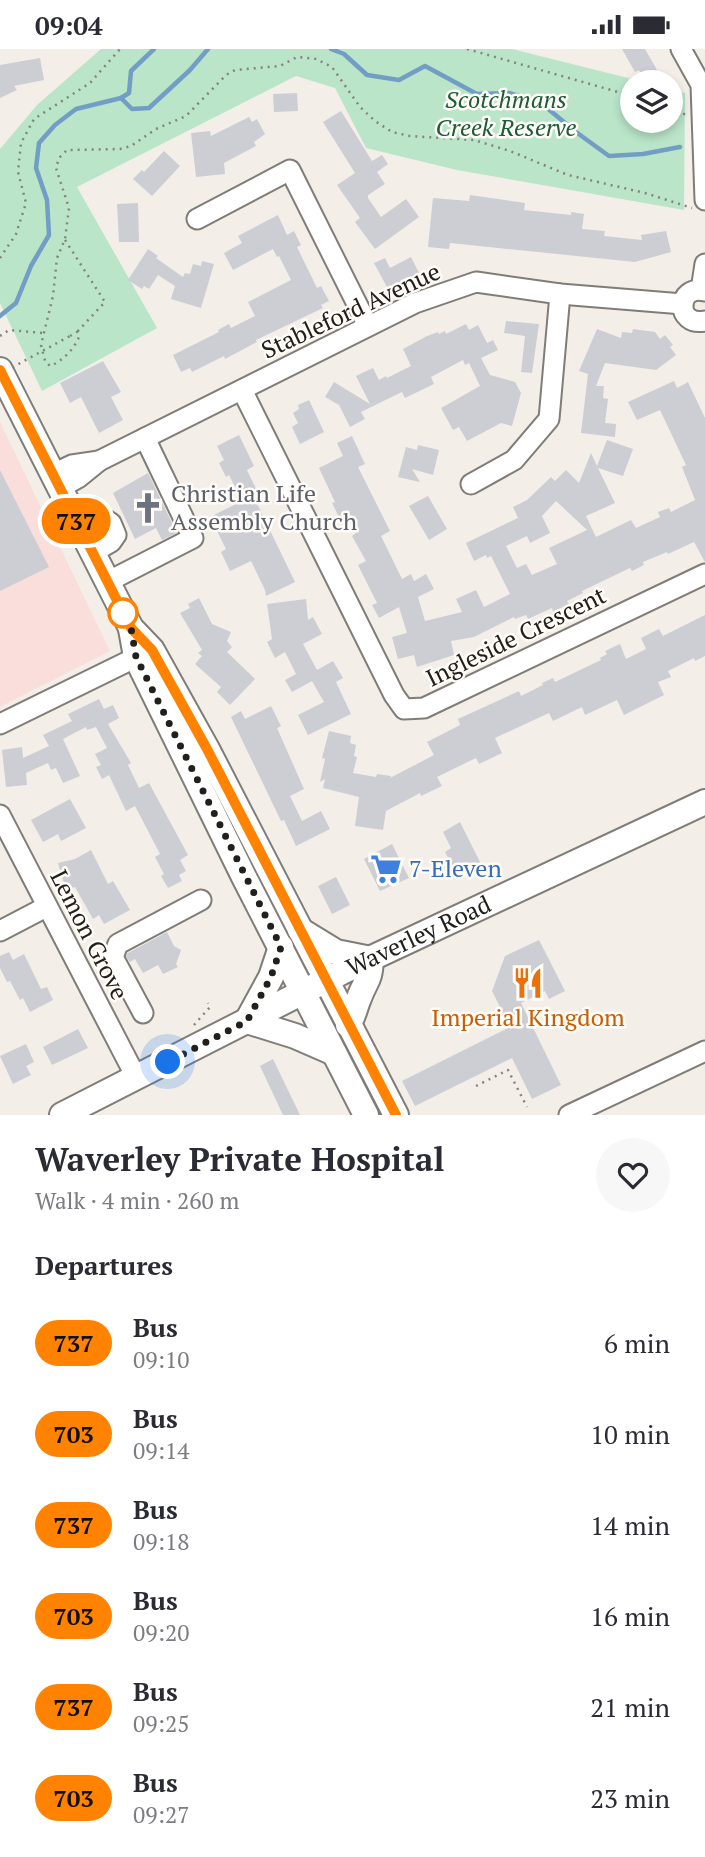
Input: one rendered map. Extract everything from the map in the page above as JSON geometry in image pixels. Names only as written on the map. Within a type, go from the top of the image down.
[{"type":"main road","points":[[0,372],[255,871],[281,947],[348,1025],[396,1115]]},
{"type":"main road","name":"Waverley Road","points":[[62,1115],[314,986],[705,802]]},
{"type":"main road","points":[[255,871],[299,930],[334,1053],[366,1115]]},
{"type":"main road","points":[[299,930],[336,952],[371,959],[370,978],[348,1025]]},
{"type":"main road","points":[[281,947],[271,977],[247,1021],[295,1035],[334,1053]]},
{"type":"street","points":[[681,49],[699,63],[705,200]]},
{"type":"street","points":[[197,219],[290,170],[368,326]]},
{"type":"street","points":[[703,326],[688,318],[683,304],[687,294],[703,290],[705,264]]},
{"type":"street","name":"Stableford Avenue","points":[[56,481],[72,465],[99,461],[415,303],[476,282],[560,294],[683,304]]},
{"type":"street","points":[[471,484],[514,460],[549,419],[560,294]]},
{"type":"street","name":"Ingleside Crescent","points":[[242,390],[394,695],[404,709],[424,708],[705,574]]},
{"type":"street","points":[[107,582],[193,538],[145,438]]},
{"type":"street","points":[[0,724],[144,653]]},
{"type":"street","name":"Lemon Grove","points":[[0,815],[136,1077]]},
{"type":"street","points":[[143,1013],[113,957],[118,944],[201,900]]},
{"type":"street","points":[[0,931],[46,907]]},
{"type":"street","points":[[569,1115],[705,1051]]},
{"type":"path","points":[[0,258],[16,234],[26,203],[18,173],[21,143],[34,119],[90,83],[120,49]]},
{"type":"path","points":[[467,49],[620,93]]},
{"type":"path","points":[[65,239],[105,302],[77,332]]},
{"type":"path","points":[[0,336],[9,330],[43,333]]},
{"type":"path","points":[[0,372],[70,336]]},
{"type":"path","points":[[194,1025],[210,1007],[208,1003]]},
{"type":"path","points":[[476,1086],[508,1070],[527,1107]]},
{"type":"shaded area","points":[[0,422],[110,651],[0,707]]},
{"type":"green space","name":"Scotchmans Creek Reserve","points":[[101,49],[512,49],[620,76],[620,133],[683,133],[685,93],[684,210],[457,170],[366,148],[335,88],[296,76],[77,187],[157,328],[42,391],[0,303],[0,149],[37,105]]},
{"type":"building","points":[[622,49],[645,49],[657,70],[634,70]]},
{"type":"building","points":[[40,58],[44,80],[14,86],[17,90],[0,98],[0,65]]},
{"type":"building","points":[[297,93],[298,111],[274,112],[273,94]]},
{"type":"building","points":[[341,111],[372,161],[382,155],[388,164],[377,172],[385,184],[368,195],[381,217],[406,199],[419,217],[375,249],[355,222],[360,218],[337,185],[355,173],[323,122]]},
{"type":"building","points":[[249,117],[252,122],[257,119],[265,134],[254,142],[256,146],[224,163],[225,174],[196,177],[191,133],[210,131],[211,136]]},
{"type":"building","points":[[164,151],[180,166],[152,196],[133,179],[142,170],[144,172]]},
{"type":"building","points":[[470,195],[525,203],[524,210],[584,214],[582,229],[605,231],[604,236],[642,240],[641,235],[666,231],[671,252],[635,262],[450,243],[449,249],[428,247],[433,198],[469,201]]},
{"type":"building","points":[[138,203],[139,242],[119,242],[117,204]]},
{"type":"building","points":[[278,215],[287,235],[294,231],[301,245],[297,247],[317,288],[321,286],[329,301],[321,305],[323,308],[256,340],[257,342],[225,359],[224,356],[192,372],[190,368],[181,372],[173,355],[219,332],[218,330],[229,324],[231,328],[255,316],[248,302],[291,280],[273,249],[233,270],[224,253],[242,243],[238,236]]},
{"type":"building","points":[[148,249],[183,277],[185,273],[190,274],[193,264],[201,266],[202,261],[214,264],[201,308],[171,299],[175,286],[158,275],[149,289],[144,286],[142,289],[128,280]]},
{"type":"building","points":[[411,257],[419,273],[388,289],[374,263],[385,258],[390,268]]},
{"type":"building","points":[[506,321],[539,324],[532,373],[521,372],[525,336],[504,333]]},
{"type":"building","points":[[466,324],[469,330],[478,325],[487,343],[493,340],[498,350],[481,358],[490,375],[515,382],[521,393],[512,426],[501,423],[467,441],[459,427],[453,430],[441,408],[480,386],[469,363],[465,365],[463,360],[431,377],[434,384],[405,398],[402,392],[361,412],[365,419],[350,427],[339,405],[325,397],[334,382],[370,404],[356,376],[373,368],[379,380],[386,376],[387,378],[411,366],[403,349],[427,336],[445,331],[446,334]]},
{"type":"building","points":[[597,329],[621,338],[622,332],[632,333],[633,329],[655,332],[660,339],[665,335],[673,345],[670,347],[676,355],[656,370],[605,363],[596,386],[604,386],[603,398],[608,399],[605,423],[616,424],[615,437],[581,433],[588,374],[579,371]]},
{"type":"building","points":[[103,361],[121,392],[111,397],[123,420],[99,433],[81,397],[70,403],[60,383]]},
{"type":"building","points":[[674,381],[677,388],[688,382],[705,418],[705,562],[694,542],[643,562],[644,565],[632,571],[630,568],[582,591],[583,593],[567,601],[569,604],[553,612],[552,608],[528,619],[526,615],[515,619],[514,617],[474,637],[451,641],[454,655],[417,667],[414,655],[398,659],[392,637],[407,633],[399,607],[379,618],[372,605],[377,603],[358,565],[366,561],[352,536],[356,533],[345,514],[339,517],[319,468],[343,456],[337,443],[352,436],[365,464],[358,467],[390,531],[381,536],[402,579],[411,574],[414,581],[426,574],[434,589],[418,597],[425,621],[462,612],[456,599],[476,590],[484,607],[510,594],[491,556],[487,558],[486,555],[474,561],[466,543],[518,518],[513,507],[527,500],[551,477],[555,481],[566,470],[579,483],[591,453],[597,466],[607,440],[633,449],[623,476],[598,468],[615,503],[586,516],[596,537],[631,520],[636,528],[660,517],[658,512],[669,508],[671,512],[695,500],[682,467],[686,465],[660,410],[637,420],[628,402]],"holes":[[[556,501],[587,530],[549,548],[557,564],[532,575],[526,564],[517,568],[506,546],[527,536],[530,543],[550,533],[542,516]]]},
{"type":"building","points":[[309,400],[324,432],[300,444],[292,427],[298,423],[293,413],[299,409],[298,405]]},
{"type":"building","points":[[239,435],[254,466],[247,470],[258,493],[253,495],[295,582],[266,596],[251,561],[230,571],[221,552],[226,549],[210,517],[242,501],[229,475],[226,477],[219,463],[224,460],[217,446]]},
{"type":"building","points":[[418,445],[439,450],[433,475],[412,469],[420,482],[398,477],[406,447],[417,450]]},
{"type":"building","points":[[0,470],[49,567],[0,591]]},
{"type":"building","points":[[148,473],[177,533],[162,540],[156,528],[135,539],[113,493]]},
{"type":"building","points":[[428,496],[447,529],[429,540],[409,506]]},
{"type":"building","points":[[199,598],[212,624],[231,632],[227,641],[232,647],[227,652],[255,679],[230,705],[217,692],[221,687],[195,664],[202,656],[198,653],[202,650],[180,613],[190,608],[188,604]]},
{"type":"building","points":[[306,599],[308,620],[313,617],[322,634],[303,644],[317,670],[333,661],[343,678],[336,682],[351,714],[308,735],[298,715],[324,702],[312,681],[292,692],[285,680],[296,674],[285,652],[275,658],[267,642],[272,639],[267,604]]},
{"type":"building","points":[[705,615],[705,656],[695,661],[694,658],[668,671],[671,677],[658,682],[664,695],[624,715],[617,700],[585,715],[582,707],[553,721],[549,713],[495,738],[502,753],[479,764],[476,758],[437,777],[442,786],[421,796],[420,793],[386,811],[383,830],[355,826],[359,797],[323,788],[325,779],[320,782],[325,759],[322,758],[329,731],[351,736],[350,743],[356,745],[354,756],[357,757],[353,773],[376,777],[377,774],[391,776],[390,778],[434,755],[427,742],[460,725],[458,719],[519,691],[521,696],[553,678],[555,682],[601,660],[600,658],[607,654],[605,651],[620,644],[626,659],[646,649],[641,638],[659,629],[663,636]]},
{"type":"building","points":[[99,699],[104,709],[113,705],[119,718],[108,724],[131,763],[128,765],[139,788],[149,783],[188,855],[180,860],[186,871],[179,875],[182,881],[168,888],[155,857],[160,854],[135,806],[126,811],[109,775],[102,779],[96,767],[101,765],[95,754],[107,748],[96,727],[87,730],[86,727],[63,739],[80,776],[63,783],[56,768],[51,770],[48,763],[26,773],[27,785],[6,787],[2,750],[22,747],[23,758],[49,746],[43,735],[72,721],[68,714]]},
{"type":"building","points":[[271,706],[281,726],[277,728],[304,789],[290,796],[302,821],[321,811],[330,829],[296,846],[284,820],[281,821],[231,717],[241,711],[245,719]]},
{"type":"building","points":[[70,799],[86,828],[61,841],[58,834],[43,842],[31,820]]},
{"type":"building","points":[[460,822],[480,862],[451,877],[444,867],[451,863],[445,852],[451,848],[443,832]]},
{"type":"building","name":"7-Eleven","points":[[392,844],[409,878],[380,891],[364,859]]},
{"type":"building","points":[[91,850],[108,884],[113,881],[130,910],[104,924],[99,915],[93,919],[75,887],[66,890],[58,863],[75,859]]},
{"type":"building","points":[[336,877],[350,905],[332,914],[318,886]]},
{"type":"building","points":[[167,932],[174,946],[181,950],[176,964],[178,967],[163,974],[158,965],[143,973],[135,959],[130,962],[126,956],[128,953]]},
{"type":"building","points":[[539,940],[565,991],[549,999],[545,991],[521,1003],[561,1085],[532,1099],[512,1058],[415,1106],[402,1081],[510,1027],[492,991],[505,956]]},
{"type":"building","points":[[9,952],[13,960],[24,954],[41,989],[47,987],[53,1000],[30,1012],[10,981],[7,982],[0,968],[0,956]]},
{"type":"building","points":[[78,1029],[88,1048],[52,1065],[43,1047]]},
{"type":"building","points":[[26,1044],[34,1062],[26,1066],[31,1075],[13,1084],[0,1056]]},
{"type":"building","points":[[273,1059],[300,1115],[283,1115],[260,1066]]},
{"type":"waterway","points":[[0,316],[16,303],[31,266],[49,235],[47,200],[36,168],[39,143],[55,125],[76,109],[121,98],[129,93],[131,71],[154,49]]},
{"type":"waterway","points":[[121,98],[132,109],[149,108],[190,70],[208,49]]},
{"type":"waterway","points":[[331,49],[344,54],[367,75],[399,80],[425,66],[477,94],[509,93],[541,103],[609,156],[643,154],[680,147]]},
{"type":"bus line","name":"737","points":[[0,370],[131,628],[152,650],[207,749],[396,1115]]},
{"type":"place","name":"Christian Life Assembly Church","points":[[148,508]]},
{"type":"place","name":"7-Eleven","points":[[386,869]]},
{"type":"place","name":"Imperial Kingdom","points":[[528,983]]},
{"type":"route","points":[[123,613],[119,605],[131,628],[136,657],[281,947],[271,977],[247,1021],[168,1062]]}]
